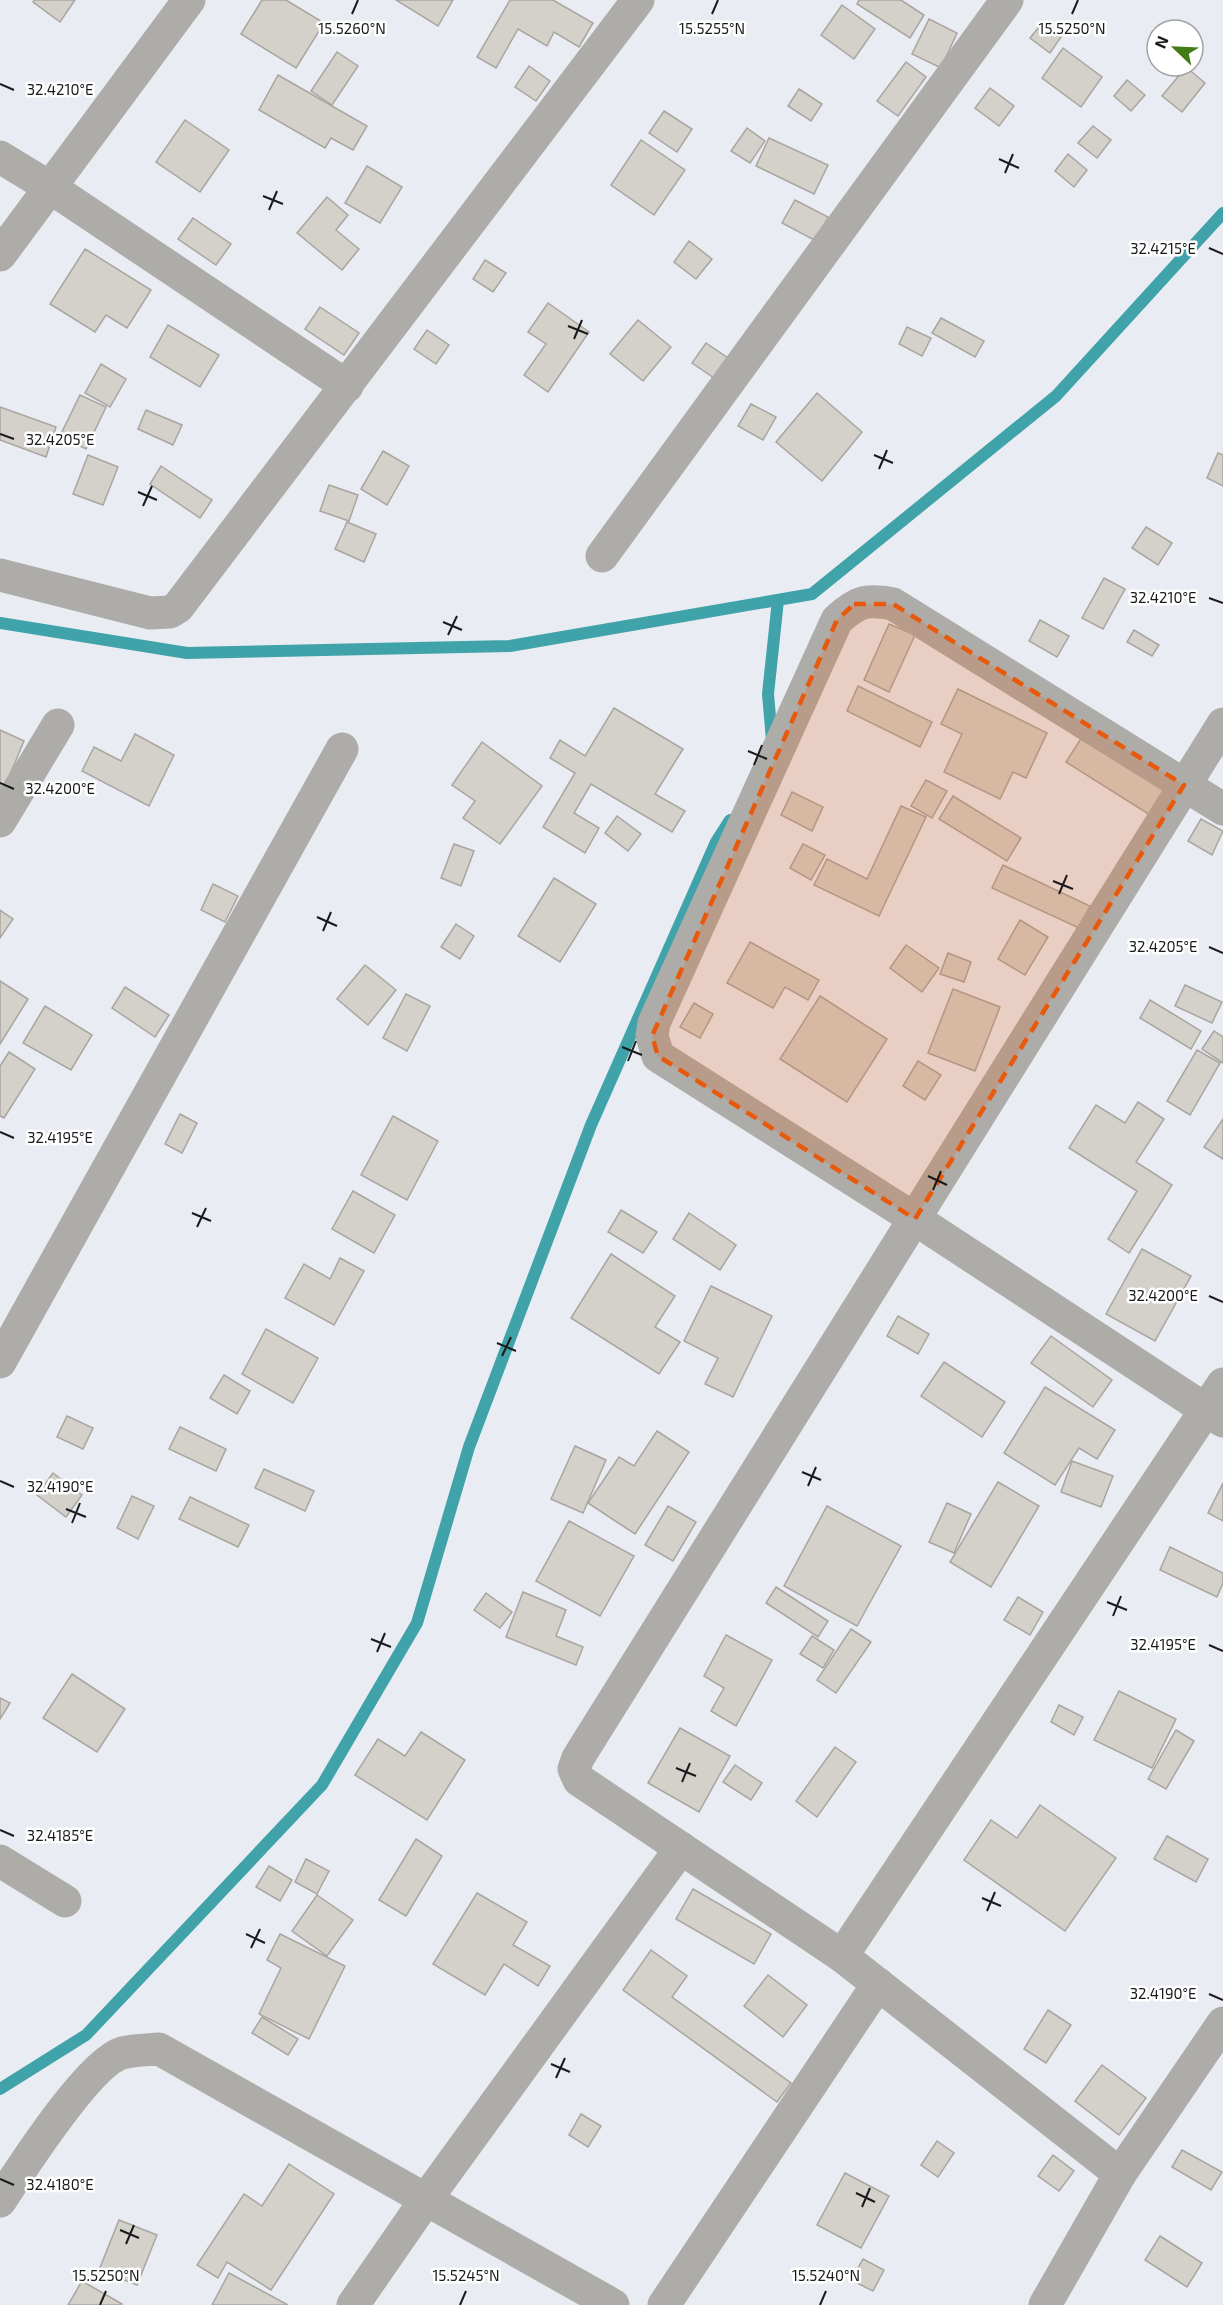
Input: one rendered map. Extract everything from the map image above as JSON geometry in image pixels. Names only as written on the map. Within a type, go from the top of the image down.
[{"type":"street","points":[[0,255],[189,0]]},
{"type":"street","points":[[0,575],[135,610],[159,614],[170,612],[178,607],[638,0]]},
{"type":"street","points":[[602,556],[1007,0]]},
{"type":"street","points":[[0,157],[51,188],[347,386]]},
{"type":"street","points":[[842,1956],[1217,1405],[915,1219],[658,1056],[652,1036],[654,1023],[837,620],[854,604],[874,600],[893,604],[1223,809]]},
{"type":"street","points":[[1120,2174],[842,1956],[579,1780],[574,1769],[578,1758],[1223,724]]},
{"type":"street","points":[[0,821],[58,725]]},
{"type":"street","points":[[0,1362],[342,749]]},
{"type":"street","points":[[353,2305],[427,2198],[681,1848]]},
{"type":"street","points":[[0,1861],[65,1901]]},
{"type":"street","points":[[664,2305],[878,1984]]},
{"type":"street","points":[[1046,2305],[1120,2174],[1223,2023]]},
{"type":"street","points":[[0,2201],[33,2151],[98,2068],[121,2053],[159,2049],[614,2305]]},
{"type":"highlighted area","points":[[854,604],[893,604],[1184,785],[915,1219],[658,1056],[652,1036],[837,620]]},
{"type":"building","points":[[34,0],[75,0],[60,22],[33,2]]},
{"type":"building","points":[[262,0],[286,0],[324,23],[296,68],[241,34]]},
{"type":"building","points":[[396,0],[453,0],[438,26]]},
{"type":"building","points":[[510,0],[553,0],[593,23],[579,47],[554,32],[547,46],[518,29],[496,68],[477,57]]},
{"type":"building","points":[[859,0],[901,0],[924,15],[910,38],[857,4]]},
{"type":"building","points":[[842,5],[875,29],[854,59],[821,35]]},
{"type":"building","points":[[929,19],[957,33],[941,68],[912,54]]},
{"type":"building","points":[[1042,23],[1061,37],[1050,53],[1030,38]]},
{"type":"building","points":[[1063,48],[1102,77],[1081,107],[1042,78]]},
{"type":"building","points":[[337,52],[358,66],[332,105],[311,91]]},
{"type":"building","points":[[906,62],[926,77],[898,116],[877,101]]},
{"type":"building","points":[[529,66],[550,81],[536,101],[515,87]]},
{"type":"building","points":[[278,75],[367,126],[353,150],[331,138],[325,148],[259,110]]},
{"type":"building","points":[[1177,78],[1199,78],[1205,83],[1182,112],[1162,96]]},
{"type":"building","points":[[1127,80],[1145,95],[1131,111],[1114,96]]},
{"type":"building","points":[[990,88],[1014,106],[999,126],[975,108]]},
{"type":"building","points":[[799,89],[822,104],[811,121],[788,106]]},
{"type":"building","points":[[664,111],[692,129],[677,152],[649,133]]},
{"type":"building","points":[[185,120],[229,150],[200,192],[156,162]]},
{"type":"building","points":[[1093,126],[1111,140],[1097,158],[1078,143]]},
{"type":"building","points":[[747,128],[765,141],[750,163],[731,151]]},
{"type":"building","points":[[769,138],[828,165],[814,194],[756,166]]},
{"type":"building","points":[[641,140],[685,170],[654,215],[611,185]]},
{"type":"building","points":[[1068,154],[1087,170],[1074,187],[1055,171]]},
{"type":"building","points":[[367,166],[402,187],[380,223],[345,203]]},
{"type":"building","points":[[327,197],[348,215],[336,230],[359,249],[342,270],[297,233]]},
{"type":"building","points":[[795,200],[828,217],[816,241],[782,223]]},
{"type":"building","points":[[193,218],[231,244],[216,265],[178,239]]},
{"type":"building","points":[[689,241],[712,259],[696,279],[674,262]]},
{"type":"building","points":[[85,249],[151,290],[127,328],[106,315],[95,332],[50,304]]},
{"type":"building","points":[[485,260],[506,273],[493,292],[473,279]]},
{"type":"building","points":[[548,303],[589,332],[548,392],[524,375],[546,344],[528,332]]},
{"type":"building","points":[[320,307],[359,333],[344,355],[305,329]]},
{"type":"building","points":[[941,318],[984,341],[975,357],[932,333]]},
{"type":"building","points":[[638,320],[671,347],[643,381],[610,354]]},
{"type":"building","points":[[168,325],[219,355],[200,387],[150,357]]},
{"type":"building","points":[[907,327],[931,338],[922,356],[899,344]]},
{"type":"building","points":[[427,330],[449,345],[436,364],[414,349]]},
{"type":"building","points":[[706,343],[728,358],[714,378],[692,363]]},
{"type":"building","points":[[101,364],[126,379],[110,407],[85,393]]},
{"type":"building","points":[[817,393],[862,432],[822,481],[776,442]]},
{"type":"building","points":[[80,395],[106,407],[86,449],[60,436]]},
{"type":"building","points":[[751,404],[776,417],[763,440],[738,426]]},
{"type":"building","points":[[0,407],[56,427],[46,457],[0,440]]},
{"type":"building","points":[[146,410],[182,425],[173,445],[138,429]]},
{"type":"building","points":[[383,451],[409,466],[387,505],[361,489]]},
{"type":"building","points":[[1218,453],[1223,455],[1223,486],[1207,478]]},
{"type":"building","points":[[88,455],[118,467],[103,505],[73,494]]},
{"type":"building","points":[[161,466],[212,500],[200,518],[150,484]]},
{"type":"building","points":[[329,485],[358,495],[349,521],[320,511]]},
{"type":"building","points":[[347,522],[376,534],[364,562],[335,549]]},
{"type":"building","points":[[1146,527],[1172,543],[1158,565],[1132,548]]},
{"type":"building","points":[[1104,578],[1125,589],[1103,629],[1082,618]]},
{"type":"building","points":[[1040,620],[1069,636],[1057,657],[1029,641]]},
{"type":"building","points":[[889,624],[915,635],[889,692],[864,680]]},
{"type":"building","points":[[1134,630],[1159,645],[1152,656],[1127,642]]},
{"type":"building","points":[[858,686],[932,722],[920,747],[847,711]]},
{"type":"building","points":[[958,689],[1047,733],[1026,778],[1013,772],[1000,799],[944,772],[962,734],[941,724]]},
{"type":"building","points":[[614,708],[683,749],[655,794],[685,811],[672,832],[591,784],[574,813],[599,828],[585,853],[543,827],[575,773],[550,758],[560,740],[585,756]]},
{"type":"building","points":[[0,730],[24,741],[4,789],[0,787]]},
{"type":"building","points":[[135,734],[174,755],[149,806],[82,771],[94,747],[121,761]]},
{"type":"building","points":[[1082,737],[1166,791],[1150,815],[1066,762]]},
{"type":"building","points":[[482,742],[542,786],[500,844],[463,818],[475,801],[452,785]]},
{"type":"building","points":[[926,780],[947,791],[932,818],[911,806]]},
{"type":"building","points":[[792,792],[823,807],[812,831],[781,815]]},
{"type":"building","points":[[953,796],[1021,838],[1007,861],[939,819]]},
{"type":"building","points":[[901,806],[926,817],[879,916],[814,885],[827,859],[867,879]]},
{"type":"building","points":[[617,816],[641,834],[628,851],[605,833]]},
{"type":"building","points":[[1201,819],[1223,831],[1212,855],[1188,841]]},
{"type":"building","points":[[454,844],[474,851],[461,886],[441,878]]},
{"type":"building","points":[[803,844],[825,855],[811,880],[790,868]]},
{"type":"building","points":[[1003,865],[1090,906],[1079,928],[992,888]]},
{"type":"building","points":[[554,878],[596,904],[560,962],[518,936]]},
{"type":"building","points":[[213,884],[238,896],[225,922],[201,910]]},
{"type":"building","points":[[0,910],[13,919],[0,938]]},
{"type":"building","points":[[1020,920],[1048,937],[1025,975],[998,959]]},
{"type":"building","points":[[456,924],[474,936],[460,959],[441,947]]},
{"type":"building","points":[[750,942],[819,980],[808,1000],[785,987],[773,1008],[727,983]]},
{"type":"building","points":[[906,945],[939,968],[922,992],[890,968]]},
{"type":"building","points":[[948,953],[971,962],[964,982],[940,974]]},
{"type":"building","points":[[365,965],[396,990],[368,1025],[337,999]]},
{"type":"building","points":[[0,981],[28,999],[0,1044]]},
{"type":"building","points":[[1185,985],[1222,1002],[1212,1023],[1175,1006]]},
{"type":"building","points":[[125,987],[169,1015],[155,1037],[112,1008]]},
{"type":"building","points":[[953,989],[1000,1007],[975,1071],[928,1053]]},
{"type":"building","points":[[406,994],[430,1006],[407,1051],[383,1038]]},
{"type":"building","points":[[820,996],[887,1039],[847,1102],[780,1059]]},
{"type":"building","points":[[1150,1000],[1201,1031],[1191,1049],[1140,1018]]},
{"type":"building","points":[[694,1003],[713,1014],[700,1038],[680,1027]]},
{"type":"building","points":[[45,1006],[92,1035],[71,1070],[23,1043]]},
{"type":"building","points":[[1214,1031],[1223,1037],[1223,1063],[1202,1049]]},
{"type":"building","points":[[1197,1050],[1220,1063],[1190,1115],[1167,1101]]},
{"type":"building","points":[[9,1052],[35,1069],[4,1118],[0,1116],[0,1066]]},
{"type":"building","points":[[918,1061],[941,1075],[925,1100],[903,1086]]},
{"type":"building","points":[[1138,1102],[1164,1119],[1136,1162],[1172,1185],[1129,1253],[1108,1239],[1137,1191],[1069,1148],[1096,1105],[1125,1123]]},
{"type":"building","points":[[180,1114],[197,1123],[182,1153],[165,1144]]},
{"type":"building","points":[[393,1116],[438,1141],[407,1200],[361,1175]]},
{"type":"building","points":[[1223,1119],[1223,1159],[1204,1147]]},
{"type":"building","points":[[353,1191],[395,1215],[374,1253],[332,1229]]},
{"type":"building","points":[[621,1210],[657,1232],[643,1253],[608,1232]]},
{"type":"building","points":[[689,1213],[736,1245],[720,1270],[673,1239]]},
{"type":"building","points":[[1142,1249],[1191,1276],[1155,1341],[1106,1314]]},
{"type":"building","points":[[611,1254],[675,1296],[655,1327],[680,1342],[659,1374],[571,1318]]},
{"type":"building","points":[[340,1258],[364,1271],[334,1325],[285,1298],[304,1264],[330,1279]]},
{"type":"building","points":[[711,1286],[772,1316],[733,1397],[705,1384],[718,1358],[684,1341]]},
{"type":"building","points":[[898,1316],[929,1334],[918,1354],[887,1336]]},
{"type":"building","points":[[266,1329],[318,1358],[293,1403],[242,1374]]},
{"type":"building","points":[[1051,1336],[1112,1380],[1093,1407],[1031,1363]]},
{"type":"building","points":[[944,1362],[1005,1402],[982,1437],[921,1396]]},
{"type":"building","points":[[224,1375],[250,1391],[237,1414],[210,1398]]},
{"type":"building","points":[[1045,1387],[1115,1430],[1097,1459],[1079,1448],[1055,1485],[1004,1453]]},
{"type":"building","points":[[67,1416],[93,1428],[83,1449],[57,1437]]},
{"type":"building","points":[[180,1427],[226,1449],[216,1471],[169,1449]]},
{"type":"building","points":[[657,1431],[689,1452],[635,1534],[588,1503],[619,1457],[634,1466]]},
{"type":"building","points":[[575,1446],[606,1460],[583,1513],[551,1499]]},
{"type":"building","points":[[1072,1461],[1113,1476],[1101,1507],[1061,1492]]},
{"type":"building","points":[[264,1469],[314,1491],[305,1511],[255,1488]]},
{"type":"building","points":[[53,1473],[82,1495],[66,1517],[37,1495]]},
{"type":"building","points":[[998,1482],[1039,1506],[991,1587],[950,1562]]},
{"type":"building","points":[[1223,1483],[1223,1521],[1208,1513]]},
{"type":"building","points":[[132,1496],[154,1506],[138,1539],[117,1528]]},
{"type":"building","points":[[190,1497],[249,1525],[238,1547],[179,1519]]},
{"type":"building","points":[[947,1503],[971,1514],[954,1553],[929,1542]]},
{"type":"building","points":[[668,1506],[696,1522],[673,1561],[645,1545]]},
{"type":"building","points":[[827,1506],[901,1546],[857,1626],[784,1586]]},
{"type":"building","points":[[569,1521],[634,1556],[600,1616],[536,1581]]},
{"type":"building","points":[[1170,1547],[1223,1573],[1223,1583],[1217,1597],[1160,1570]]},
{"type":"building","points":[[776,1587],[828,1621],[818,1637],[766,1603]]},
{"type":"building","points":[[523,1592],[566,1610],[556,1636],[583,1647],[576,1665],[506,1637]]},
{"type":"building","points":[[486,1593],[512,1612],[500,1628],[474,1610]]},
{"type":"building","points":[[1018,1597],[1043,1612],[1030,1635],[1004,1620]]},
{"type":"building","points":[[851,1629],[871,1642],[836,1693],[817,1680]]},
{"type":"building","points":[[726,1635],[772,1660],[736,1726],[711,1711],[724,1688],[704,1676]]},
{"type":"building","points":[[812,1636],[834,1650],[823,1668],[800,1654]]},
{"type":"building","points":[[72,1674],[125,1709],[97,1752],[43,1718]]},
{"type":"building","points":[[1119,1691],[1176,1719],[1152,1768],[1094,1740]]},
{"type":"building","points":[[0,1698],[10,1703],[0,1719]]},
{"type":"building","points":[[1059,1705],[1083,1717],[1074,1735],[1051,1722]]},
{"type":"building","points":[[680,1728],[730,1756],[699,1812],[648,1783]]},
{"type":"building","points":[[1176,1730],[1194,1741],[1166,1789],[1148,1779]]},
{"type":"building","points":[[421,1732],[465,1760],[427,1820],[355,1775],[378,1739],[405,1756]]},
{"type":"building","points":[[835,1747],[856,1762],[817,1817],[796,1801]]},
{"type":"building","points":[[735,1765],[762,1783],[751,1800],[723,1782]]},
{"type":"building","points":[[1040,1805],[1116,1858],[1065,1931],[964,1860],[991,1820],[1017,1838]]},
{"type":"building","points":[[1167,1836],[1208,1859],[1196,1882],[1154,1859]]},
{"type":"building","points":[[416,1839],[442,1856],[406,1916],[379,1900]]},
{"type":"building","points":[[306,1859],[329,1871],[317,1894],[295,1882]]},
{"type":"building","points":[[269,1866],[292,1880],[280,1901],[256,1887]]},
{"type":"building","points":[[693,1889],[771,1934],[754,1964],[676,1919]]},
{"type":"building","points":[[477,1893],[527,1922],[513,1945],[550,1966],[538,1986],[504,1964],[485,1995],[433,1964]]},
{"type":"building","points":[[317,1895],[353,1920],[327,1956],[292,1931]]},
{"type":"building","points":[[280,1934],[345,1966],[309,2039],[259,2014],[281,1968],[267,1960]]},
{"type":"building","points":[[651,1950],[687,1976],[672,1997],[791,2083],[777,2102],[623,1990]]},
{"type":"building","points":[[768,1975],[807,2005],[783,2037],[744,2006]]},
{"type":"building","points":[[1048,2010],[1071,2025],[1046,2063],[1024,2049]]},
{"type":"building","points":[[262,2017],[298,2039],[288,2055],[252,2033]]},
{"type":"building","points":[[1102,2065],[1146,2098],[1119,2135],[1075,2101]]},
{"type":"building","points":[[581,2114],[601,2126],[588,2147],[569,2135]]},
{"type":"building","points":[[937,2141],[954,2153],[938,2177],[921,2165]]},
{"type":"building","points":[[1182,2150],[1222,2172],[1211,2190],[1172,2167]]},
{"type":"building","points":[[1053,2155],[1074,2171],[1059,2191],[1038,2176]]},
{"type":"building","points":[[289,2164],[334,2194],[271,2290],[227,2262],[218,2278],[197,2265],[244,2194],[262,2206]]},
{"type":"building","points":[[845,2173],[889,2196],[861,2248],[817,2225]]},
{"type":"building","points":[[119,2220],[157,2235],[137,2285],[99,2270]]},
{"type":"building","points":[[1160,2236],[1202,2263],[1187,2287],[1145,2260]]},
{"type":"building","points":[[863,2259],[884,2270],[873,2291],[851,2280]]},
{"type":"building","points":[[229,2273],[288,2305],[212,2305]]},
{"type":"building","points":[[82,2281],[122,2304],[68,2305]]},
{"type":"waterway","points":[[0,623],[187,653],[510,646],[812,594],[1056,396],[1223,213]]},
{"type":"waterway","points":[[772,740],[768,694],[778,600]]},
{"type":"waterway","points":[[0,2089],[86,2035],[322,1785],[417,1623],[469,1447],[591,1125],[716,842],[730,820]]}]
